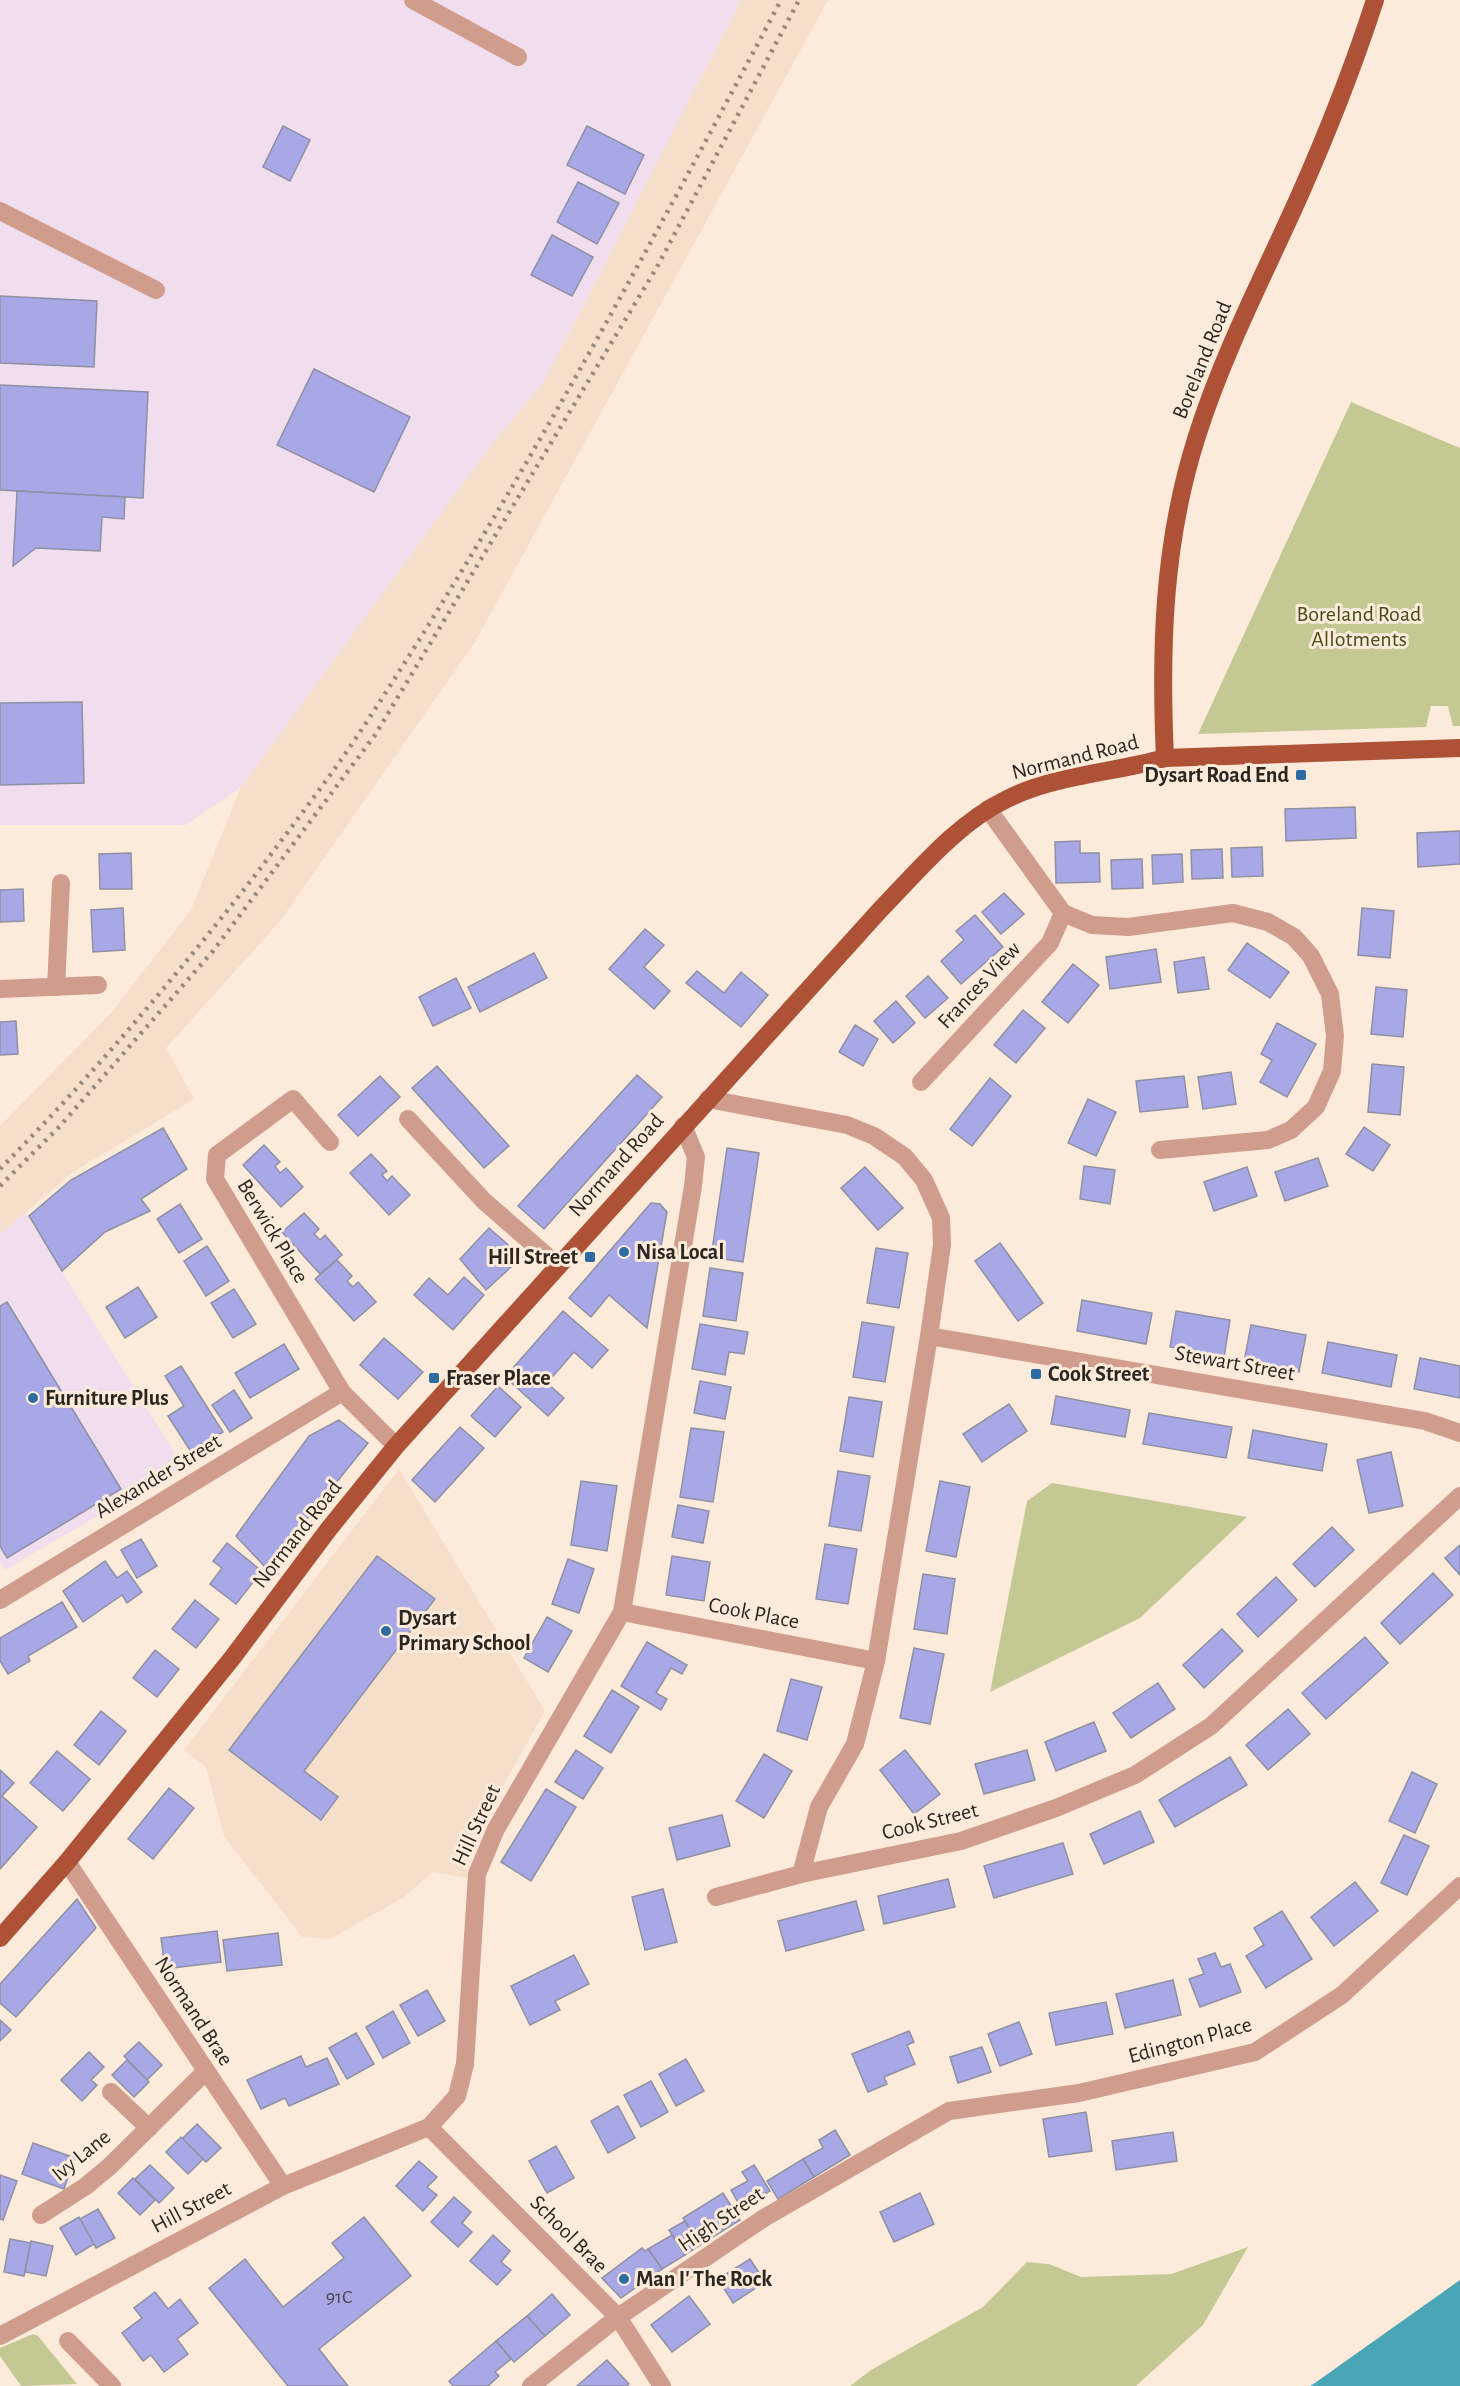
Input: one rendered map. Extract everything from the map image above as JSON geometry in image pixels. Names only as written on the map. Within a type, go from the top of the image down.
[{"type":"main road","name":"Boreland Road","points":[[1165,758],[1161,671],[1165,603],[1173,538],[1197,437],[1244,316],[1300,196],[1375,0]]},
{"type":"main road","name":"Normand Road","points":[[0,1938],[68,1862],[233,1658],[328,1530],[396,1446],[887,902],[930,859],[988,810],[1007,798],[1043,785],[1126,770],[1165,758],[1460,748]]},
{"type":"street","points":[[413,0],[518,57]]},
{"type":"street","points":[[0,211],[156,290]]},
{"type":"street","points":[[988,810],[1062,913],[1092,925],[1128,927],[1233,913],[1268,922],[1294,938],[1311,956],[1330,994],[1335,1036],[1332,1071],[1316,1107],[1291,1130],[1268,1140],[1160,1149]]},
{"type":"street","points":[[56,987],[61,883]]},
{"type":"street","name":"Frances View","points":[[921,1082],[1050,944],[1062,913]]},
{"type":"street","points":[[0,989],[98,986]]},
{"type":"street","name":"Berwick Place","points":[[330,1142],[293,1099],[217,1155],[214,1179],[342,1392],[396,1446]]},
{"type":"street","points":[[708,1099],[847,1125],[874,1136],[905,1157],[924,1180],[941,1218],[942,1245],[929,1336],[876,1661],[855,1744],[819,1807],[801,1874]]},
{"type":"street","points":[[408,1119],[484,1201],[557,1265]]},
{"type":"street","name":"Hill Street","points":[[0,2336],[283,2186],[429,2127],[457,2096],[465,2064],[477,1874],[496,1829],[622,1612],[693,1186],[696,1157],[683,1126]]},
{"type":"street","name":"Stewart Street","points":[[929,1336],[1425,1421],[1460,1433]]},
{"type":"street","name":"Alexander Street","points":[[0,1600],[342,1392]]},
{"type":"street","name":"Cook Street","points":[[716,1897],[801,1874],[961,1841],[1056,1808],[1135,1775],[1210,1726],[1460,1496]]},
{"type":"street","name":"Cook Place","points":[[622,1612],[876,1661]]},
{"type":"street","name":"Normand Brae","points":[[68,1862],[205,2072],[283,2186]]},
{"type":"street","name":"Edington Place","points":[[949,2110],[1079,2093],[1255,2052],[1342,1995],[1460,1886]]},
{"type":"street","name":"Ivy Lane","points":[[41,2215],[86,2186],[205,2072]]},
{"type":"street","name":"Ivy Lane","points":[[111,2092],[149,2128]]},
{"type":"street","name":"High Street","points":[[531,2386],[618,2318],[764,2218],[949,2110]]},
{"type":"street","name":"School Brae","points":[[429,2127],[618,2318],[662,2386]]},
{"type":"street","points":[[68,2341],[112,2386]]},
{"type":"shaded area","points":[[0,0],[741,0],[545,380],[489,448],[241,787],[186,825],[0,825]]},
{"type":"shaded area","points":[[741,0],[828,0],[475,642],[280,921],[166,1048],[194,1099],[73,1172],[0,1234],[0,1126],[111,1013],[191,910],[241,787],[489,448],[545,380]]},
{"type":"shaded area","points":[[24,1211],[183,1466],[5,1570],[0,1562],[0,1234]]},
{"type":"shaded area","name":"Dysart Primary School","points":[[399,1469],[545,1711],[474,1838],[467,1878],[433,1872],[404,1897],[330,1939],[302,1937],[224,1836],[206,1767],[184,1750]]},
{"type":"green space","name":"Boreland Road Allotments","points":[[1351,402],[1460,448],[1460,726],[1453,726],[1448,706],[1431,706],[1426,727],[1198,734]]},
{"type":"green space","points":[[1052,1483],[1247,1517],[1140,1618],[990,1692],[1027,1501]]},
{"type":"green space","points":[[1248,2247],[1203,2325],[1136,2386],[850,2386],[871,2370],[983,2307],[1027,2262],[1049,2264],[1081,2277],[1171,2274]]},
{"type":"green space","points":[[33,2334],[38,2336],[77,2384],[21,2386],[0,2356],[0,2348]]},
{"type":"water","points":[[1460,2280],[1460,2386],[1310,2386],[1312,2385]]},
{"type":"building","points":[[283,126],[310,140],[290,181],[263,167]]},
{"type":"building","points":[[587,126],[644,155],[625,194],[567,165]]},
{"type":"building","points":[[578,182],[619,203],[597,244],[557,222]]},
{"type":"building","points":[[552,235],[593,257],[572,296],[531,275]]},
{"type":"building","points":[[0,296],[97,301],[94,367],[0,363]]},
{"type":"building","points":[[314,369],[410,417],[374,492],[277,445]]},
{"type":"building","points":[[0,385],[148,392],[143,498],[0,490]]},
{"type":"building","points":[[17,491],[125,497],[124,519],[102,517],[100,551],[36,548],[13,566]]},
{"type":"building","points":[[82,702],[84,783],[0,785],[0,703]]},
{"type":"building","points":[[1355,807],[1356,838],[1286,841],[1285,809]]},
{"type":"building","points":[[1460,831],[1460,864],[1418,867],[1417,833]]},
{"type":"building","points":[[1080,841],[1080,853],[1099,853],[1100,882],[1056,883],[1055,842]]},
{"type":"building","points":[[1262,847],[1263,876],[1232,877],[1231,848]]},
{"type":"building","points":[[1222,849],[1223,878],[1192,879],[1191,850]]},
{"type":"building","points":[[131,853],[132,889],[100,889],[99,854]]},
{"type":"building","points":[[1182,854],[1183,882],[1153,884],[1152,855]]},
{"type":"building","points":[[1142,859],[1143,888],[1112,889],[1111,860]]},
{"type":"building","points":[[23,889],[24,921],[0,922],[0,890]]},
{"type":"building","points":[[1004,893],[1024,914],[1001,934],[982,912]]},
{"type":"building","points":[[123,908],[125,950],[93,952],[91,910]]},
{"type":"building","points":[[1362,908],[1394,911],[1390,958],[1358,955]]},
{"type":"building","points":[[975,915],[1003,947],[961,984],[941,961],[964,940],[956,931]]},
{"type":"building","points":[[645,929],[664,945],[644,967],[670,991],[654,1009],[609,969]]},
{"type":"building","points":[[1247,943],[1289,972],[1270,998],[1228,970]]},
{"type":"building","points":[[1156,949],[1161,982],[1110,989],[1106,957]]},
{"type":"building","points":[[534,953],[547,978],[480,1012],[468,987]]},
{"type":"building","points":[[1204,957],[1209,989],[1178,993],[1174,962]]},
{"type":"building","points":[[1073,964],[1099,985],[1068,1023],[1042,1002]]},
{"type":"building","points":[[697,971],[724,993],[741,972],[768,995],[741,1027],[686,983]]},
{"type":"building","points":[[928,976],[948,998],[925,1018],[906,996]]},
{"type":"building","points":[[456,978],[471,1008],[433,1026],[419,997]]},
{"type":"building","points":[[1376,987],[1407,990],[1403,1037],[1371,1034]]},
{"type":"building","points":[[896,1001],[915,1023],[893,1043],[874,1021]]},
{"type":"building","points":[[1023,1010],[1045,1028],[1016,1063],[994,1045]]},
{"type":"building","points":[[16,1021],[18,1054],[0,1055],[0,1022]]},
{"type":"building","points":[[1277,1023],[1316,1044],[1287,1097],[1260,1082],[1272,1060],[1261,1054]]},
{"type":"building","points":[[855,1025],[878,1039],[863,1066],[839,1052]]},
{"type":"building","points":[[1372,1064],[1404,1067],[1400,1115],[1368,1112]]},
{"type":"building","points":[[437,1066],[509,1146],[484,1168],[412,1088]]},
{"type":"building","points":[[1231,1072],[1236,1104],[1203,1109],[1198,1077]]},
{"type":"building","points":[[637,1075],[662,1097],[544,1229],[518,1206]]},
{"type":"building","points":[[380,1076],[400,1097],[358,1136],[338,1115]]},
{"type":"building","points":[[1184,1076],[1188,1107],[1140,1112],[1136,1081]]},
{"type":"building","points":[[990,1078],[1011,1096],[972,1146],[950,1129]]},
{"type":"building","points":[[1088,1099],[1116,1112],[1096,1156],[1068,1143]]},
{"type":"building","points":[[1364,1127],[1390,1145],[1373,1171],[1346,1154]]},
{"type":"building","points":[[163,1128],[187,1169],[141,1199],[150,1211],[105,1232],[62,1271],[29,1216],[71,1180]]},
{"type":"building","points":[[264,1145],[280,1162],[275,1166],[280,1173],[286,1168],[303,1187],[281,1207],[243,1165]]},
{"type":"building","points":[[727,1148],[759,1153],[743,1262],[711,1257]]},
{"type":"building","points":[[371,1154],[387,1171],[382,1175],[387,1181],[392,1176],[410,1195],[389,1215],[350,1173]]},
{"type":"building","points":[[1318,1158],[1328,1186],[1285,1201],[1275,1172]]},
{"type":"building","points":[[1084,1166],[1115,1170],[1110,1204],[1080,1199]]},
{"type":"building","points":[[865,1167],[903,1208],[878,1230],[841,1188]]},
{"type":"building","points":[[1247,1167],[1257,1196],[1214,1211],[1204,1182]]},
{"type":"building","points":[[651,1203],[660,1204],[667,1212],[647,1328],[609,1295],[591,1317],[569,1298]]},
{"type":"building","points":[[180,1204],[202,1239],[179,1253],[157,1219]]},
{"type":"building","points":[[304,1213],[319,1229],[314,1234],[320,1240],[325,1235],[342,1255],[320,1274],[282,1232]]},
{"type":"building","points":[[489,1228],[522,1257],[486,1290],[460,1259]]},
{"type":"building","points":[[1000,1243],[1043,1303],[1018,1321],[975,1261]]},
{"type":"building","points":[[207,1246],[229,1281],[206,1296],[184,1261]]},
{"type":"building","points":[[876,1248],[908,1253],[899,1308],[867,1303]]},
{"type":"building","points":[[337,1260],[352,1276],[347,1281],[353,1287],[358,1282],[376,1302],[354,1321],[315,1279]]},
{"type":"building","points":[[710,1268],[743,1273],[736,1321],[703,1316]]},
{"type":"building","points":[[464,1277],[484,1295],[453,1330],[414,1295],[429,1278],[448,1295]]},
{"type":"building","points":[[138,1287],[157,1317],[125,1338],[106,1307]]},
{"type":"building","points":[[234,1289],[256,1324],[233,1338],[211,1303]]},
{"type":"building","points":[[1082,1300],[1152,1313],[1146,1344],[1077,1331]]},
{"type":"building","name":"Furniture Plus","points":[[7,1302],[121,1489],[7,1558],[0,1546],[0,1306]]},
{"type":"building","points":[[563,1311],[608,1350],[592,1368],[574,1352],[547,1383],[564,1398],[548,1416],[505,1377]]},
{"type":"building","points":[[1176,1311],[1230,1320],[1224,1357],[1170,1347]]},
{"type":"building","points":[[862,1322],[894,1327],[885,1382],[853,1377]]},
{"type":"building","points":[[700,1324],[748,1332],[744,1354],[729,1352],[725,1375],[692,1369]]},
{"type":"building","points":[[1251,1325],[1306,1335],[1299,1372],[1244,1362]]},
{"type":"building","points":[[384,1338],[423,1372],[398,1399],[360,1365]]},
{"type":"building","points":[[1328,1342],[1397,1355],[1391,1387],[1322,1373]]},
{"type":"building","points":[[284,1344],[299,1369],[250,1398],[235,1373]]},
{"type":"building","points":[[1420,1358],[1460,1366],[1460,1398],[1414,1389]]},
{"type":"building","points":[[181,1366],[223,1432],[191,1452],[168,1416],[184,1406],[165,1376]]},
{"type":"building","points":[[700,1381],[731,1387],[725,1419],[694,1413]]},
{"type":"building","points":[[498,1386],[521,1407],[495,1437],[471,1416]]},
{"type":"building","points":[[234,1390],[252,1418],[230,1432],[212,1405]]},
{"type":"building","points":[[1056,1396],[1130,1410],[1125,1437],[1051,1424]]},
{"type":"building","points":[[849,1397],[882,1402],[873,1457],[840,1451]]},
{"type":"building","points":[[1009,1404],[1027,1431],[982,1462],[963,1434]]},
{"type":"building","points":[[1149,1413],[1232,1427],[1226,1458],[1143,1444]]},
{"type":"building","points":[[339,1420],[368,1443],[267,1569],[236,1536],[309,1436]]},
{"type":"building","points":[[460,1427],[484,1448],[435,1502],[412,1480]]},
{"type":"building","points":[[691,1428],[724,1432],[713,1502],[680,1497]]},
{"type":"building","points":[[1253,1430],[1327,1444],[1322,1471],[1248,1458]]},
{"type":"building","points":[[1391,1452],[1403,1506],[1369,1513],[1357,1460]]},
{"type":"building","points":[[838,1471],[870,1476],[861,1531],[829,1526]]},
{"type":"building","points":[[581,1481],[617,1486],[607,1551],[571,1545]]},
{"type":"building","points":[[940,1481],[970,1487],[956,1557],[926,1551]]},
{"type":"building","points":[[678,1505],[709,1511],[703,1543],[672,1537]]},
{"type":"building","points":[[1332,1527],[1354,1550],[1315,1587],[1293,1564]]},
{"type":"building","points":[[141,1539],[157,1566],[137,1578],[121,1550]]},
{"type":"building","points":[[227,1543],[262,1571],[236,1604],[210,1584],[222,1568],[213,1561]]},
{"type":"building","points":[[825,1544],[857,1549],[848,1604],[816,1599]]},
{"type":"building","points":[[1460,1545],[1460,1575],[1445,1558]]},
{"type":"building","points":[[377,1556],[435,1599],[304,1771],[338,1797],[321,1820],[229,1750]]},
{"type":"building","points":[[672,1556],[710,1562],[704,1601],[666,1595]]},
{"type":"building","points":[[568,1559],[594,1569],[579,1613],[552,1604]]},
{"type":"building","points":[[105,1561],[117,1578],[127,1571],[142,1592],[127,1603],[122,1595],[83,1622],[63,1591]]},
{"type":"building","points":[[1433,1573],[1453,1595],[1400,1644],[1381,1623]]},
{"type":"building","points":[[923,1574],[955,1579],[947,1634],[914,1629]]},
{"type":"building","points":[[1276,1577],[1297,1600],[1258,1637],[1237,1614]]},
{"type":"building","points":[[195,1600],[219,1619],[196,1648],[172,1629]]},
{"type":"building","points":[[62,1602],[77,1627],[28,1656],[30,1661],[8,1674],[0,1661],[0,1638]]},
{"type":"building","points":[[547,1617],[572,1631],[548,1672],[524,1658]]},
{"type":"building","points":[[1222,1629],[1243,1651],[1204,1688],[1183,1665]]},
{"type":"building","points":[[1365,1637],[1388,1663],[1326,1719],[1302,1693]]},
{"type":"building","points":[[647,1642],[687,1665],[682,1674],[671,1668],[656,1693],[667,1699],[661,1710],[621,1686]]},
{"type":"building","points":[[914,1648],[944,1654],[930,1724],[900,1718]]},
{"type":"building","points":[[155,1650],[179,1669],[157,1697],[133,1678]]},
{"type":"building","points":[[791,1679],[822,1687],[807,1740],[777,1731]]},
{"type":"building","points":[[1158,1683],[1175,1709],[1131,1738],[1113,1713]]},
{"type":"building","points":[[612,1690],[639,1707],[611,1753],[584,1736]]},
{"type":"building","points":[[1288,1709],[1310,1734],[1268,1770],[1246,1745]]},
{"type":"building","points":[[101,1711],[126,1731],[99,1765],[74,1745]]},
{"type":"building","points":[[1094,1722],[1106,1751],[1056,1771],[1045,1742]]},
{"type":"building","points":[[576,1750],[603,1768],[583,1799],[555,1782]]},
{"type":"building","points":[[905,1750],[940,1794],[914,1814],[880,1770]]},
{"type":"building","points":[[1027,1750],[1035,1780],[984,1794],[975,1764]]},
{"type":"building","points":[[57,1751],[90,1779],[63,1811],[30,1783]]},
{"type":"building","points":[[764,1754],[792,1771],[764,1818],[736,1801]]},
{"type":"building","points":[[1230,1757],[1247,1785],[1175,1827],[1159,1800]]},
{"type":"building","points":[[0,1770],[14,1783],[2,1796],[37,1827],[0,1869]]},
{"type":"building","points":[[1412,1772],[1437,1784],[1415,1833],[1389,1821]]},
{"type":"building","points":[[169,1788],[194,1808],[153,1859],[128,1839]]},
{"type":"building","points":[[546,1789],[576,1807],[531,1881],[501,1862]]},
{"type":"building","points":[[1140,1811],[1154,1842],[1104,1864],[1090,1834]]},
{"type":"building","points":[[722,1815],[730,1846],[677,1860],[669,1828]]},
{"type":"building","points":[[1404,1835],[1429,1846],[1407,1895],[1381,1883]]},
{"type":"building","points":[[1063,1843],[1073,1874],[994,1898],[984,1866]]},
{"type":"building","points":[[948,1879],[955,1907],[884,1924],[878,1896]]},
{"type":"building","points":[[1355,1882],[1378,1911],[1334,1946],[1311,1917]]},
{"type":"building","points":[[663,1889],[677,1942],[645,1950],[632,1897]]},
{"type":"building","points":[[77,1899],[96,1928],[16,2017],[0,2003],[0,1984]]},
{"type":"building","points":[[856,1901],[864,1930],[786,1951],[778,1921]]},
{"type":"building","points":[[1282,1911],[1312,1959],[1266,1988],[1246,1956],[1264,1945],[1254,1928]]},
{"type":"building","points":[[217,1931],[221,1962],[165,1969],[161,1938]]},
{"type":"building","points":[[278,1933],[282,1965],[227,1971],[223,1940]]},
{"type":"building","points":[[1215,1953],[1221,1967],[1230,1964],[1241,1992],[1200,2007],[1189,1979],[1204,1974],[1198,1959]]},
{"type":"building","points":[[574,1955],[589,1984],[555,2001],[560,2010],[530,2025],[511,1986]]},
{"type":"building","points":[[1173,1980],[1181,2015],[1125,2028],[1116,1994]]},
{"type":"building","points":[[427,1990],[445,2021],[418,2036],[400,2005]]},
{"type":"building","points":[[1106,2002],[1113,2034],[1056,2045],[1049,2013]]},
{"type":"building","points":[[393,2011],[410,2043],[383,2058],[366,2027]]},
{"type":"building","points":[[0,2020],[11,2030],[0,2041]]},
{"type":"building","points":[[1019,2022],[1032,2054],[1000,2066],[988,2034]]},
{"type":"building","points":[[909,2031],[914,2042],[907,2045],[915,2064],[884,2077],[887,2084],[868,2092],[852,2054]]},
{"type":"building","points":[[356,2033],[374,2064],[347,2079],[329,2048]]},
{"type":"building","points":[[139,2042],[162,2065],[147,2080],[124,2056]]},
{"type":"building","points":[[982,2047],[991,2072],[958,2083],[950,2057]]},
{"type":"building","points":[[89,2052],[104,2067],[91,2080],[97,2085],[82,2101],[61,2080]]},
{"type":"building","points":[[301,2056],[306,2067],[327,2058],[339,2084],[289,2106],[285,2098],[261,2109],[247,2080]]},
{"type":"building","points":[[686,2059],[704,2091],[676,2106],[659,2074]]},
{"type":"building","points":[[127,2060],[149,2082],[134,2097],[112,2075]]},
{"type":"building","points":[[651,2081],[668,2112],[641,2127],[624,2095]]},
{"type":"building","points":[[618,2106],[635,2138],[608,2153],[591,2121]]},
{"type":"building","points":[[1086,2112],[1092,2151],[1049,2157],[1043,2119]]},
{"type":"building","points":[[197,2124],[221,2148],[206,2162],[182,2139]]},
{"type":"building","points":[[835,2130],[850,2155],[814,2177],[803,2159],[823,2148],[819,2140]]},
{"type":"building","points":[[1173,2132],[1177,2161],[1116,2170],[1112,2141]]},
{"type":"building","points":[[181,2137],[203,2159],[188,2174],[166,2152]]},
{"type":"building","points":[[33,2143],[75,2158],[64,2189],[22,2174]]},
{"type":"building","points":[[556,2146],[574,2178],[547,2193],[529,2161]]},
{"type":"building","points":[[803,2159],[814,2177],[778,2199],[767,2181]]},
{"type":"building","points":[[419,2161],[437,2177],[427,2187],[437,2195],[423,2211],[396,2186]]},
{"type":"building","points":[[150,2165],[174,2188],[159,2203],[135,2179]]},
{"type":"building","points":[[754,2165],[770,2191],[741,2208],[731,2190],[748,2181],[742,2172]]},
{"type":"building","points":[[0,2175],[17,2181],[3,2220],[0,2219]]},
{"type":"building","points":[[133,2178],[155,2200],[140,2215],[118,2193]]},
{"type":"building","points":[[723,2193],[740,2220],[700,2245],[683,2218]]},
{"type":"building","points":[[920,2193],[934,2224],[894,2242],[880,2212]]},
{"type":"building","points":[[454,2197],[471,2212],[462,2223],[472,2232],[458,2247],[431,2222]]},
{"type":"building","points":[[98,2209],[115,2238],[96,2248],[80,2219]]},
{"type":"building","points":[[79,2217],[94,2244],[76,2255],[60,2228]]},
{"type":"building","points":[[364,2217],[411,2276],[319,2349],[348,2386],[288,2386],[209,2288],[245,2259],[283,2307],[344,2258],[332,2243]]},
{"type":"building","points":[[685,2221],[700,2245],[685,2255],[669,2230]]},
{"type":"building","points":[[493,2235],[510,2251],[501,2262],[511,2270],[497,2285],[470,2261]]},
{"type":"building","points":[[672,2235],[685,2255],[662,2269],[648,2249]]},
{"type":"building","points":[[10,2239],[31,2243],[24,2276],[4,2272]]},
{"type":"building","points":[[31,2241],[53,2246],[46,2276],[25,2272]]},
{"type":"building","points":[[642,2248],[645,2251],[648,2249],[662,2269],[621,2298],[602,2278]]},
{"type":"building","points":[[750,2259],[765,2282],[733,2303],[718,2279]]},
{"type":"building","points":[[155,2292],[168,2309],[180,2299],[198,2323],[177,2339],[188,2354],[164,2372],[151,2355],[143,2361],[122,2333],[142,2318],[134,2308]]},
{"type":"building","points":[[552,2294],[570,2315],[545,2336],[527,2316]]},
{"type":"building","points":[[689,2296],[710,2324],[672,2352],[651,2325]]},
{"type":"building","points":[[527,2316],[545,2336],[514,2362],[496,2341]]},
{"type":"building","points":[[496,2341],[511,2359],[495,2372],[499,2376],[488,2386],[453,2386],[449,2381]]},
{"type":"building","points":[[607,2360],[629,2384],[627,2386],[577,2386]]},
{"type":"railway","points":[[0,1169],[102,1060],[198,947],[300,816],[364,726],[529,459],[632,277],[781,0]]},
{"type":"railway","points":[[0,1186],[60,1126],[213,951],[375,735],[657,267],[799,0]]},
{"type":"place","name":"Dysart Road End","points":[[1301,775]]},
{"type":"place","name":"Nisa Local","points":[[624,1252]]},
{"type":"place","name":"Hill Street","points":[[590,1257]]},
{"type":"place","name":"Cook Street","points":[[1036,1374]]},
{"type":"place","name":"Fraser Place","points":[[434,1378]]},
{"type":"place","name":"Furniture Plus","points":[[33,1398]]},
{"type":"place","name":"Dysart Primary School","points":[[386,1631]]},
{"type":"place","name":"Man I' The Rock","points":[[624,2279]]}]
